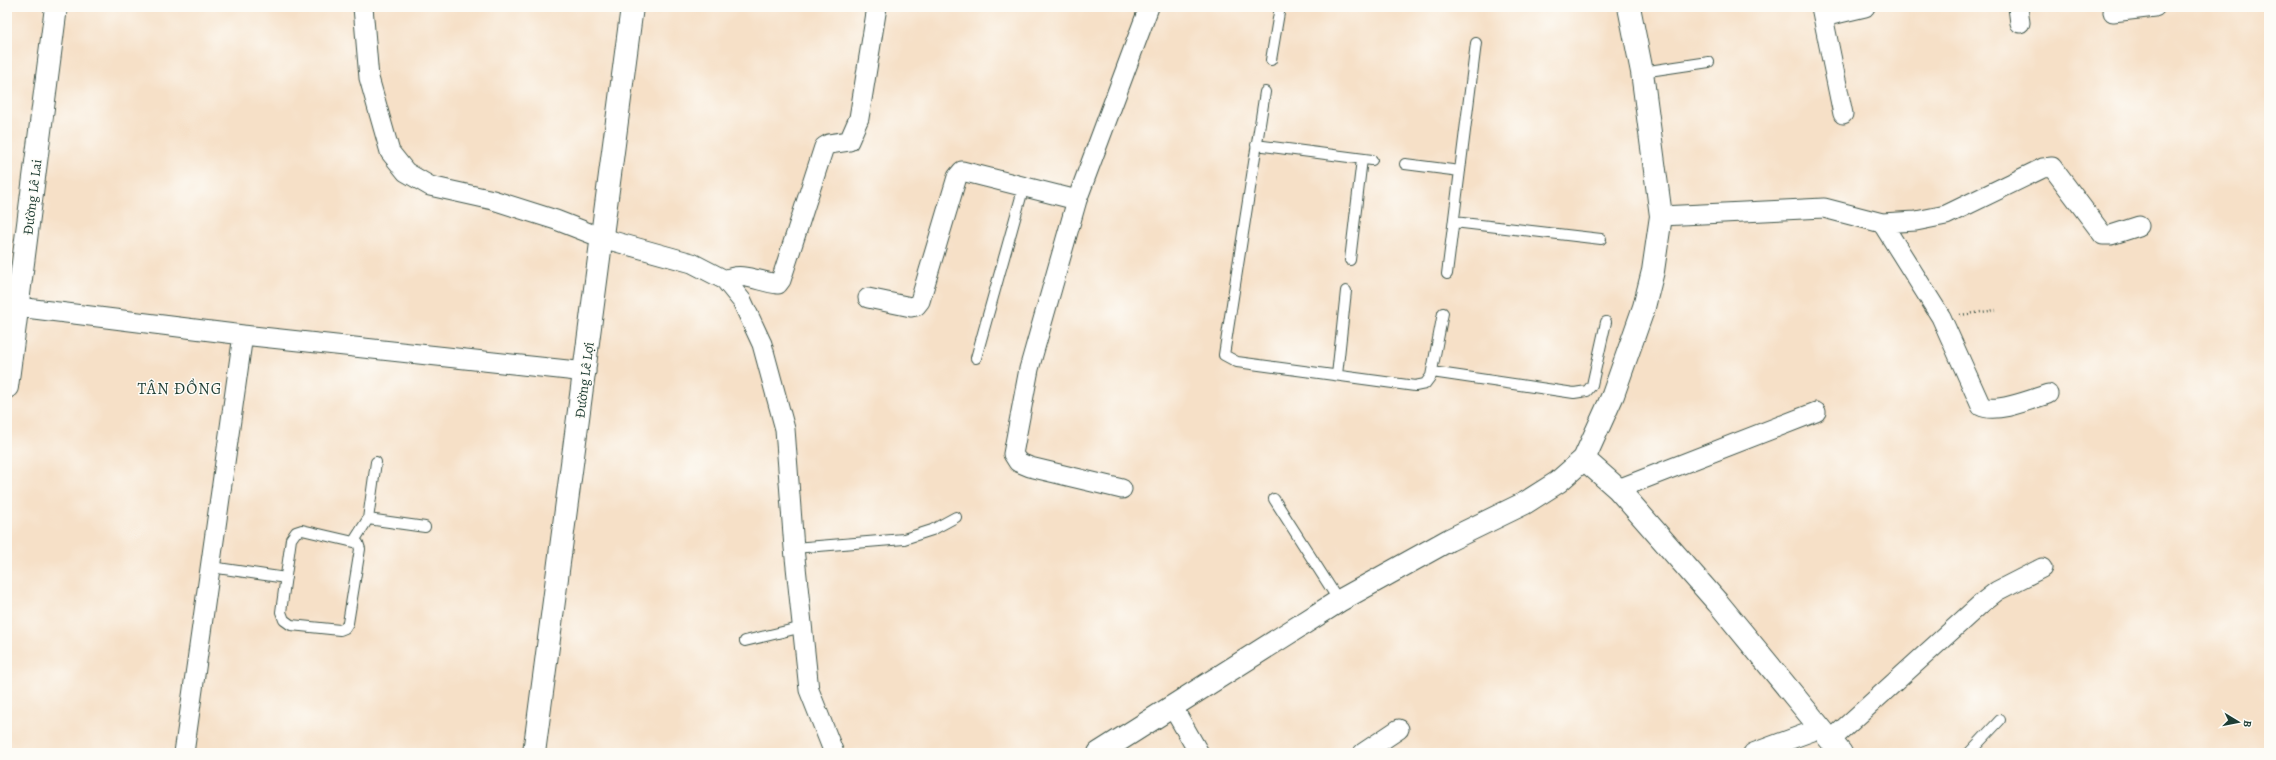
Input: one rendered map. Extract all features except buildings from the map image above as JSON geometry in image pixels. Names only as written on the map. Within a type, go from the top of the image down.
[{"type":"street","name":"Đường Lê Lai","points":[[7,387],[56,7]]},
{"type":"street","points":[[363,7],[369,78],[390,152],[406,172],[430,186],[493,200],[556,220],[602,238],[692,263],[725,280],[742,301],[762,344],[785,429],[794,548],[809,690],[834,753]]},
{"type":"street","name":"Đường Lê Lợi","points":[[534,753],[586,372],[632,7]]},
{"type":"street","points":[[725,280],[737,275],[778,284],[781,280],[824,147],[828,144],[849,141],[859,118],[877,7]]},
{"type":"street","points":[[1122,489],[1030,468],[1018,462],[1013,454],[1029,369],[1077,200],[1149,7]]},
{"type":"street","points":[[1099,753],[1339,600],[1449,540],[1525,503],[1558,482],[1584,459],[1613,395],[1644,307],[1653,271],[1661,216],[1642,72],[1629,7]]},
{"type":"street","points":[[1843,114],[1822,12],[1865,7]]},
{"type":"street","points":[[2113,12],[2156,7]]},
{"type":"street","points":[[1661,216],[1824,208],[1882,223],[1916,221],[1946,215],[2043,168],[2052,167],[2103,235],[2111,235],[2139,226]]},
{"type":"street","points":[[868,298],[911,306],[916,306],[920,301],[957,178],[962,171],[1077,200]]},
{"type":"street","points":[[1882,223],[1941,317],[1981,406],[1996,409],[2048,394]]},
{"type":"street","points":[[18,307],[244,335],[586,372]]},
{"type":"street","points":[[184,753],[244,335]]},
{"type":"street","points":[[1618,489],[1816,412]]},
{"type":"street","points":[[1584,459],[1618,489],[1718,603],[1831,740]]},
{"type":"street","points":[[1753,753],[1831,740],[1983,602],[1997,591],[2042,568]]},
{"type":"street","points":[[1172,706],[1199,753]]},
{"type":"street","points":[[1363,753],[1399,729]]},
{"type":"lane","points":[[1271,60],[1280,7]]},
{"type":"lane","points":[[1447,274],[1476,43]]},
{"type":"lane","points":[[1642,72],[1709,62]]},
{"type":"lane","points":[[1266,92],[1256,145],[1224,355],[1236,362],[1415,386],[1425,384],[1432,372],[1443,313]]},
{"type":"lane","points":[[1256,145],[1367,160],[1350,260]]},
{"type":"lane","points":[[1405,164],[1460,171]]},
{"type":"lane","points":[[976,358],[1024,186]]},
{"type":"lane","points":[[1454,222],[1601,239]]},
{"type":"lane","points":[[1337,375],[1346,291]]},
{"type":"lane","points":[[1432,372],[1574,393],[1587,392],[1592,385],[1606,322]]},
{"type":"lane","points":[[354,541],[368,519],[376,462]]},
{"type":"lane","points":[[1274,499],[1339,600]]},
{"type":"lane","points":[[794,548],[904,539],[932,530],[956,517]]},
{"type":"lane","points":[[368,519],[425,527]]},
{"type":"lane","points":[[302,530],[358,543],[360,549],[348,623],[345,628],[340,630],[291,625],[284,620],[281,612],[286,578],[291,539],[296,532],[302,530]]},
{"type":"lane","points":[[211,567],[286,578]]},
{"type":"lane","points":[[745,641],[803,627]]},
{"type":"lane","points":[[1969,753],[2000,720]]},
{"type":"path","points":[[1941,317],[1996,310]]},
{"type":"district","name":"TÂN ĐỒNG","points":[[180,388]]}]
